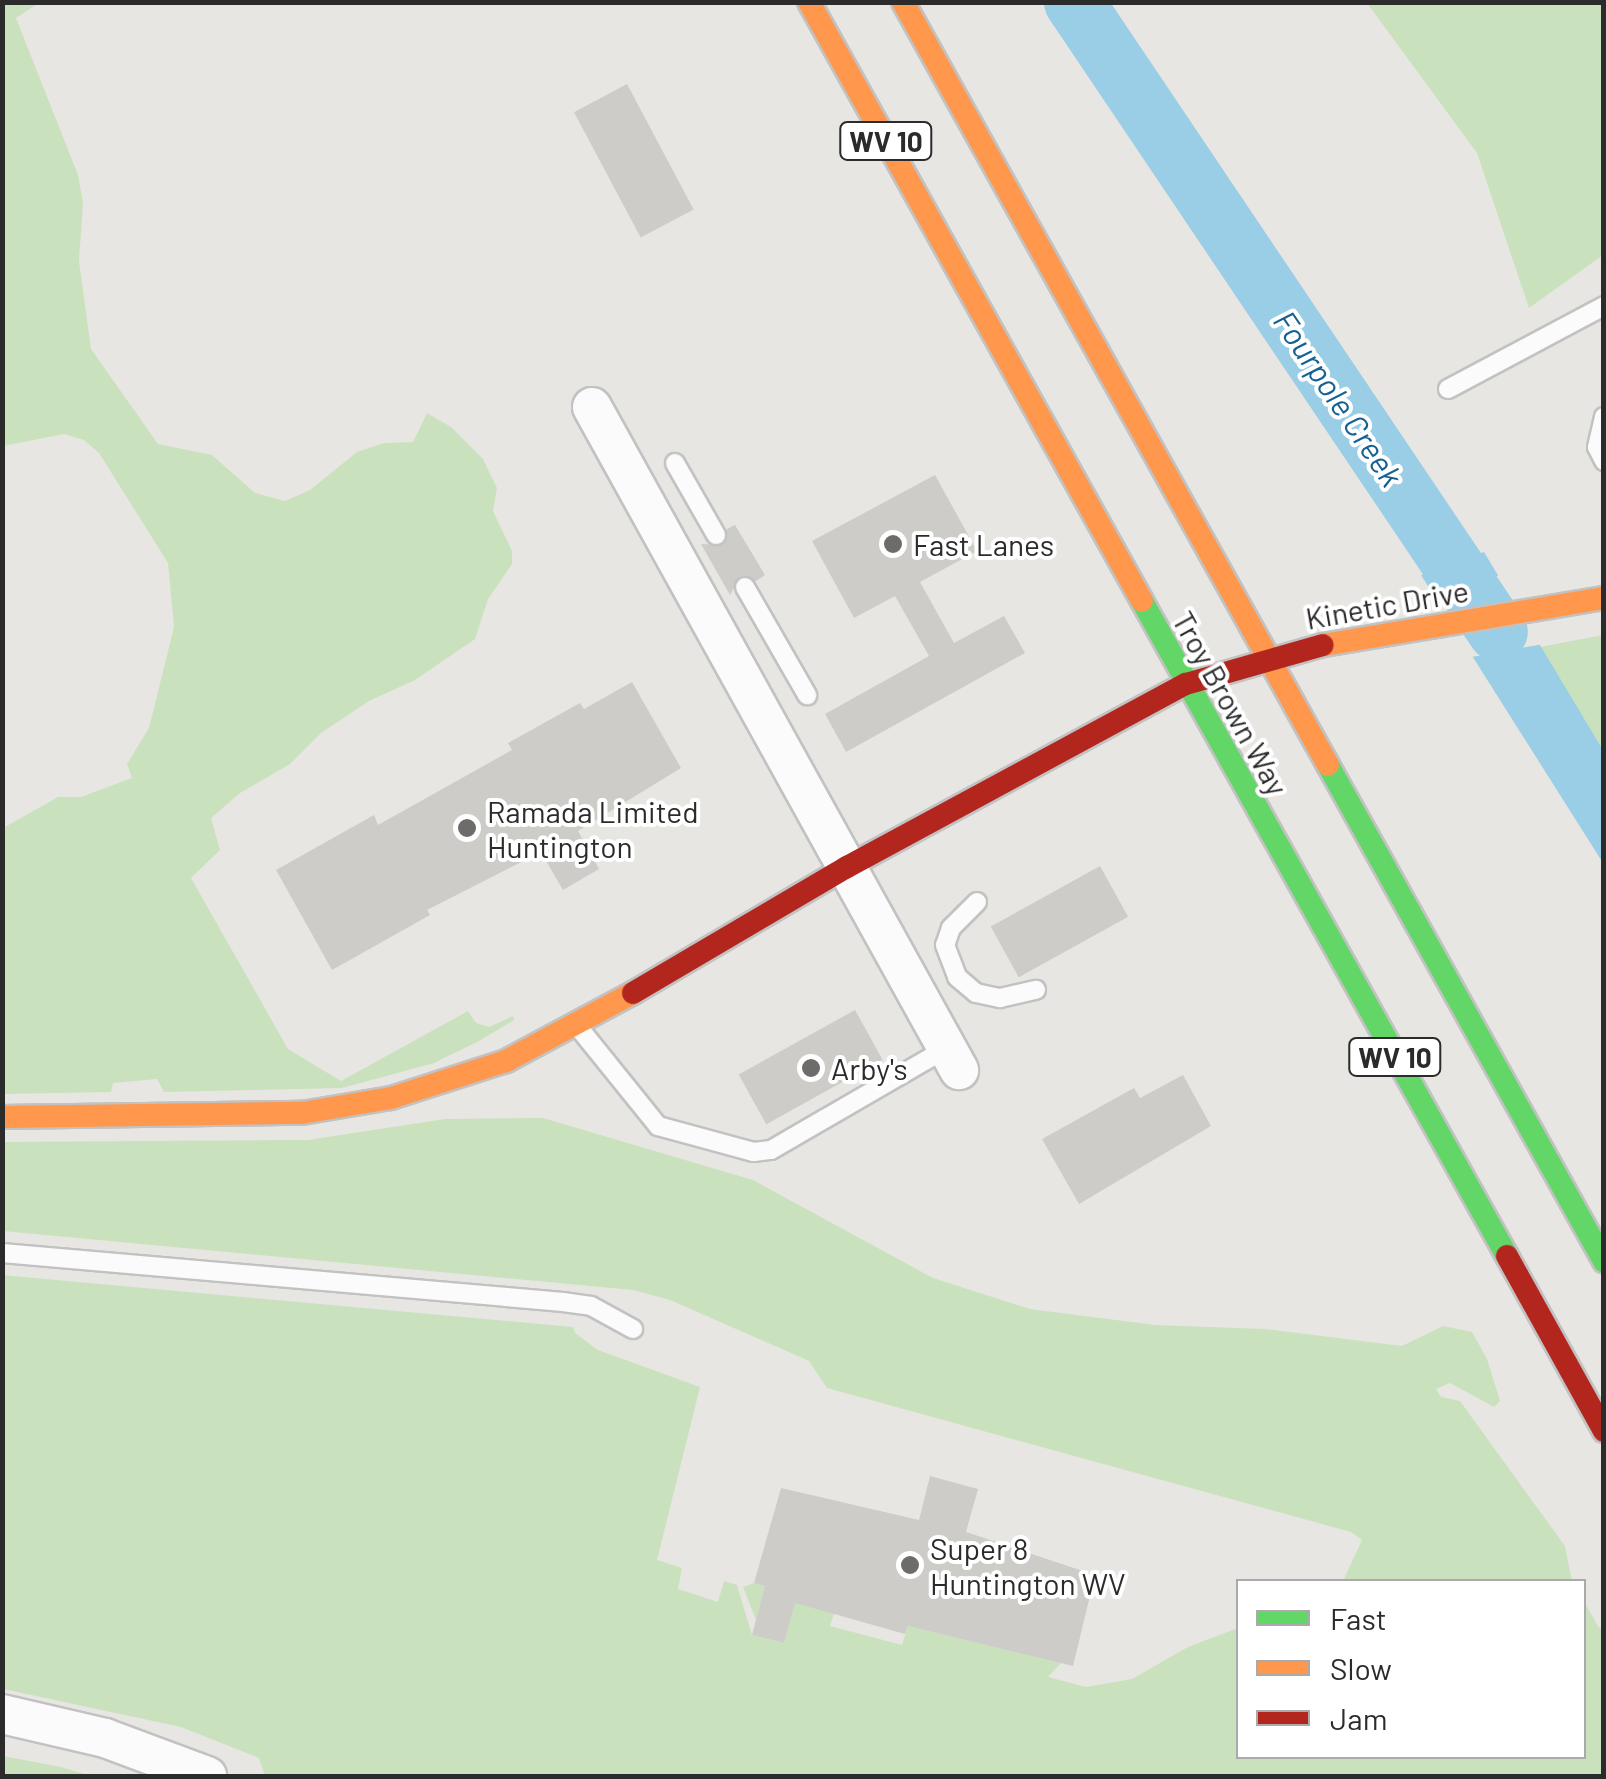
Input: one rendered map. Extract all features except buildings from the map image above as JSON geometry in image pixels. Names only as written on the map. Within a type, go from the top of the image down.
[{"type":"main road","name":"Troy Brown Way","points":[[810,2],[1604,1430]]},
{"type":"main road","name":"Troy Brown Way","points":[[903,2],[1604,1261]]},
{"type":"main road","name":"Kinetic Drive","points":[[2,1117],[267,1114],[328,1109],[390,1098],[474,1072],[506,1061],[576,1024],[847,867],[1123,714],[1186,684],[1268,658],[1386,633],[1595,598]]},
{"type":"street","points":[[592,407],[953,1059]]},
{"type":"street","points":[[2,1714],[105,1738],[207,1776]]},
{"type":"lane","points":[[1448,389],[1604,306]]},
{"type":"lane","points":[[1604,417],[1596,447],[1604,461]]},
{"type":"lane","points":[[675,463],[716,536]]},
{"type":"lane","points":[[745,587],[807,695]]},
{"type":"lane","points":[[978,902],[952,928],[946,944],[958,977],[976,992],[1000,998],[1036,990]]},
{"type":"lane","points":[[576,1024],[658,1126],[754,1152],[771,1150],[953,1059]]},
{"type":"lane","points":[[2,1253],[563,1302],[590,1306],[633,1329]]},
{"type":"green space","points":[[3,3],[39,3],[16,18],[78,175],[83,203],[79,261],[91,349],[158,444],[212,455],[255,493],[285,501],[310,490],[357,452],[384,443],[413,442],[427,413],[451,427],[483,459],[497,488],[493,511],[512,551],[512,564],[488,599],[475,639],[415,680],[369,701],[321,733],[290,764],[240,793],[211,818],[220,850],[191,878],[288,1049],[341,1081],[468,1011],[476,1023],[489,1027],[513,1016],[514,1020],[479,1041],[434,1063],[342,1088],[164,1092],[157,1079],[113,1083],[111,1092],[3,1094],[3,828],[58,797],[81,797],[132,778],[127,764],[149,728],[174,627],[168,563],[99,453],[84,440],[64,434],[3,446]]},
{"type":"green space","points":[[1367,3],[1603,3],[1603,255],[1529,308],[1477,153]]},
{"type":"green space","points":[[1603,635],[1603,750],[1540,647]]},
{"type":"green space","points":[[543,1118],[753,1180],[933,1278],[1030,1309],[1155,1325],[1265,1329],[1402,1346],[1443,1326],[1472,1332],[1487,1359],[1500,1401],[1494,1407],[1450,1383],[1436,1389],[1441,1397],[1460,1401],[1565,1546],[1572,1579],[1344,1579],[1362,1540],[1351,1532],[827,1388],[809,1361],[670,1300],[633,1290],[3,1231],[2,1142],[308,1140],[445,1119]]},
{"type":"green space","points":[[2,1275],[573,1327],[575,1333],[598,1350],[700,1387],[657,1560],[682,1568],[678,1589],[718,1602],[724,1581],[737,1585],[752,1635],[783,1643],[759,1610],[756,1620],[743,1587],[754,1583],[826,1603],[834,1613],[830,1626],[902,1645],[908,1626],[1061,1663],[1048,1677],[1086,1687],[1132,1679],[1188,1647],[1236,1629],[1236,1759],[1586,1759],[1586,1605],[1599,1628],[1603,1628],[1603,1776],[265,1776],[259,1758],[181,1727],[3,1689]]},
{"type":"green space","points":[[3,1756],[61,1767],[91,1776],[3,1776]]},
{"type":"water","points":[[1484,552],[1603,750],[1603,863],[1421,575]]},
{"type":"pier","points":[[1503,575],[1544,644],[1466,658],[1424,588]]},
{"type":"waterway","name":"Fourpole Creek","points":[[1074,2],[1498,632]]},
{"type":"traffic: fast","points":[[1142,601],[1507,1256]]},
{"type":"traffic: fast","points":[[1328,765],[1604,1261]]},
{"type":"traffic: slow","points":[[809,2],[1142,601]]},
{"type":"traffic: slow","points":[[903,2],[1328,765]]},
{"type":"traffic: slow","points":[[1323,645],[1604,598]]},
{"type":"traffic: slow","points":[[2,1117],[302,1113],[391,1098],[506,1061],[633,993]]},
{"type":"traffic: jam","points":[[633,993],[847,867],[1186,684],[1323,645]]},
{"type":"traffic: jam","points":[[1507,1256],[1604,1431]]},
{"type":"place","name":"Fast Lanes","points":[[893,544]]},
{"type":"place","name":"Ramada Limited Huntington","points":[[467,828]]},
{"type":"place","name":"Arby's","points":[[811,1068]]},
{"type":"place","name":"Super 8 Huntington WV","points":[[910,1565]]}]
